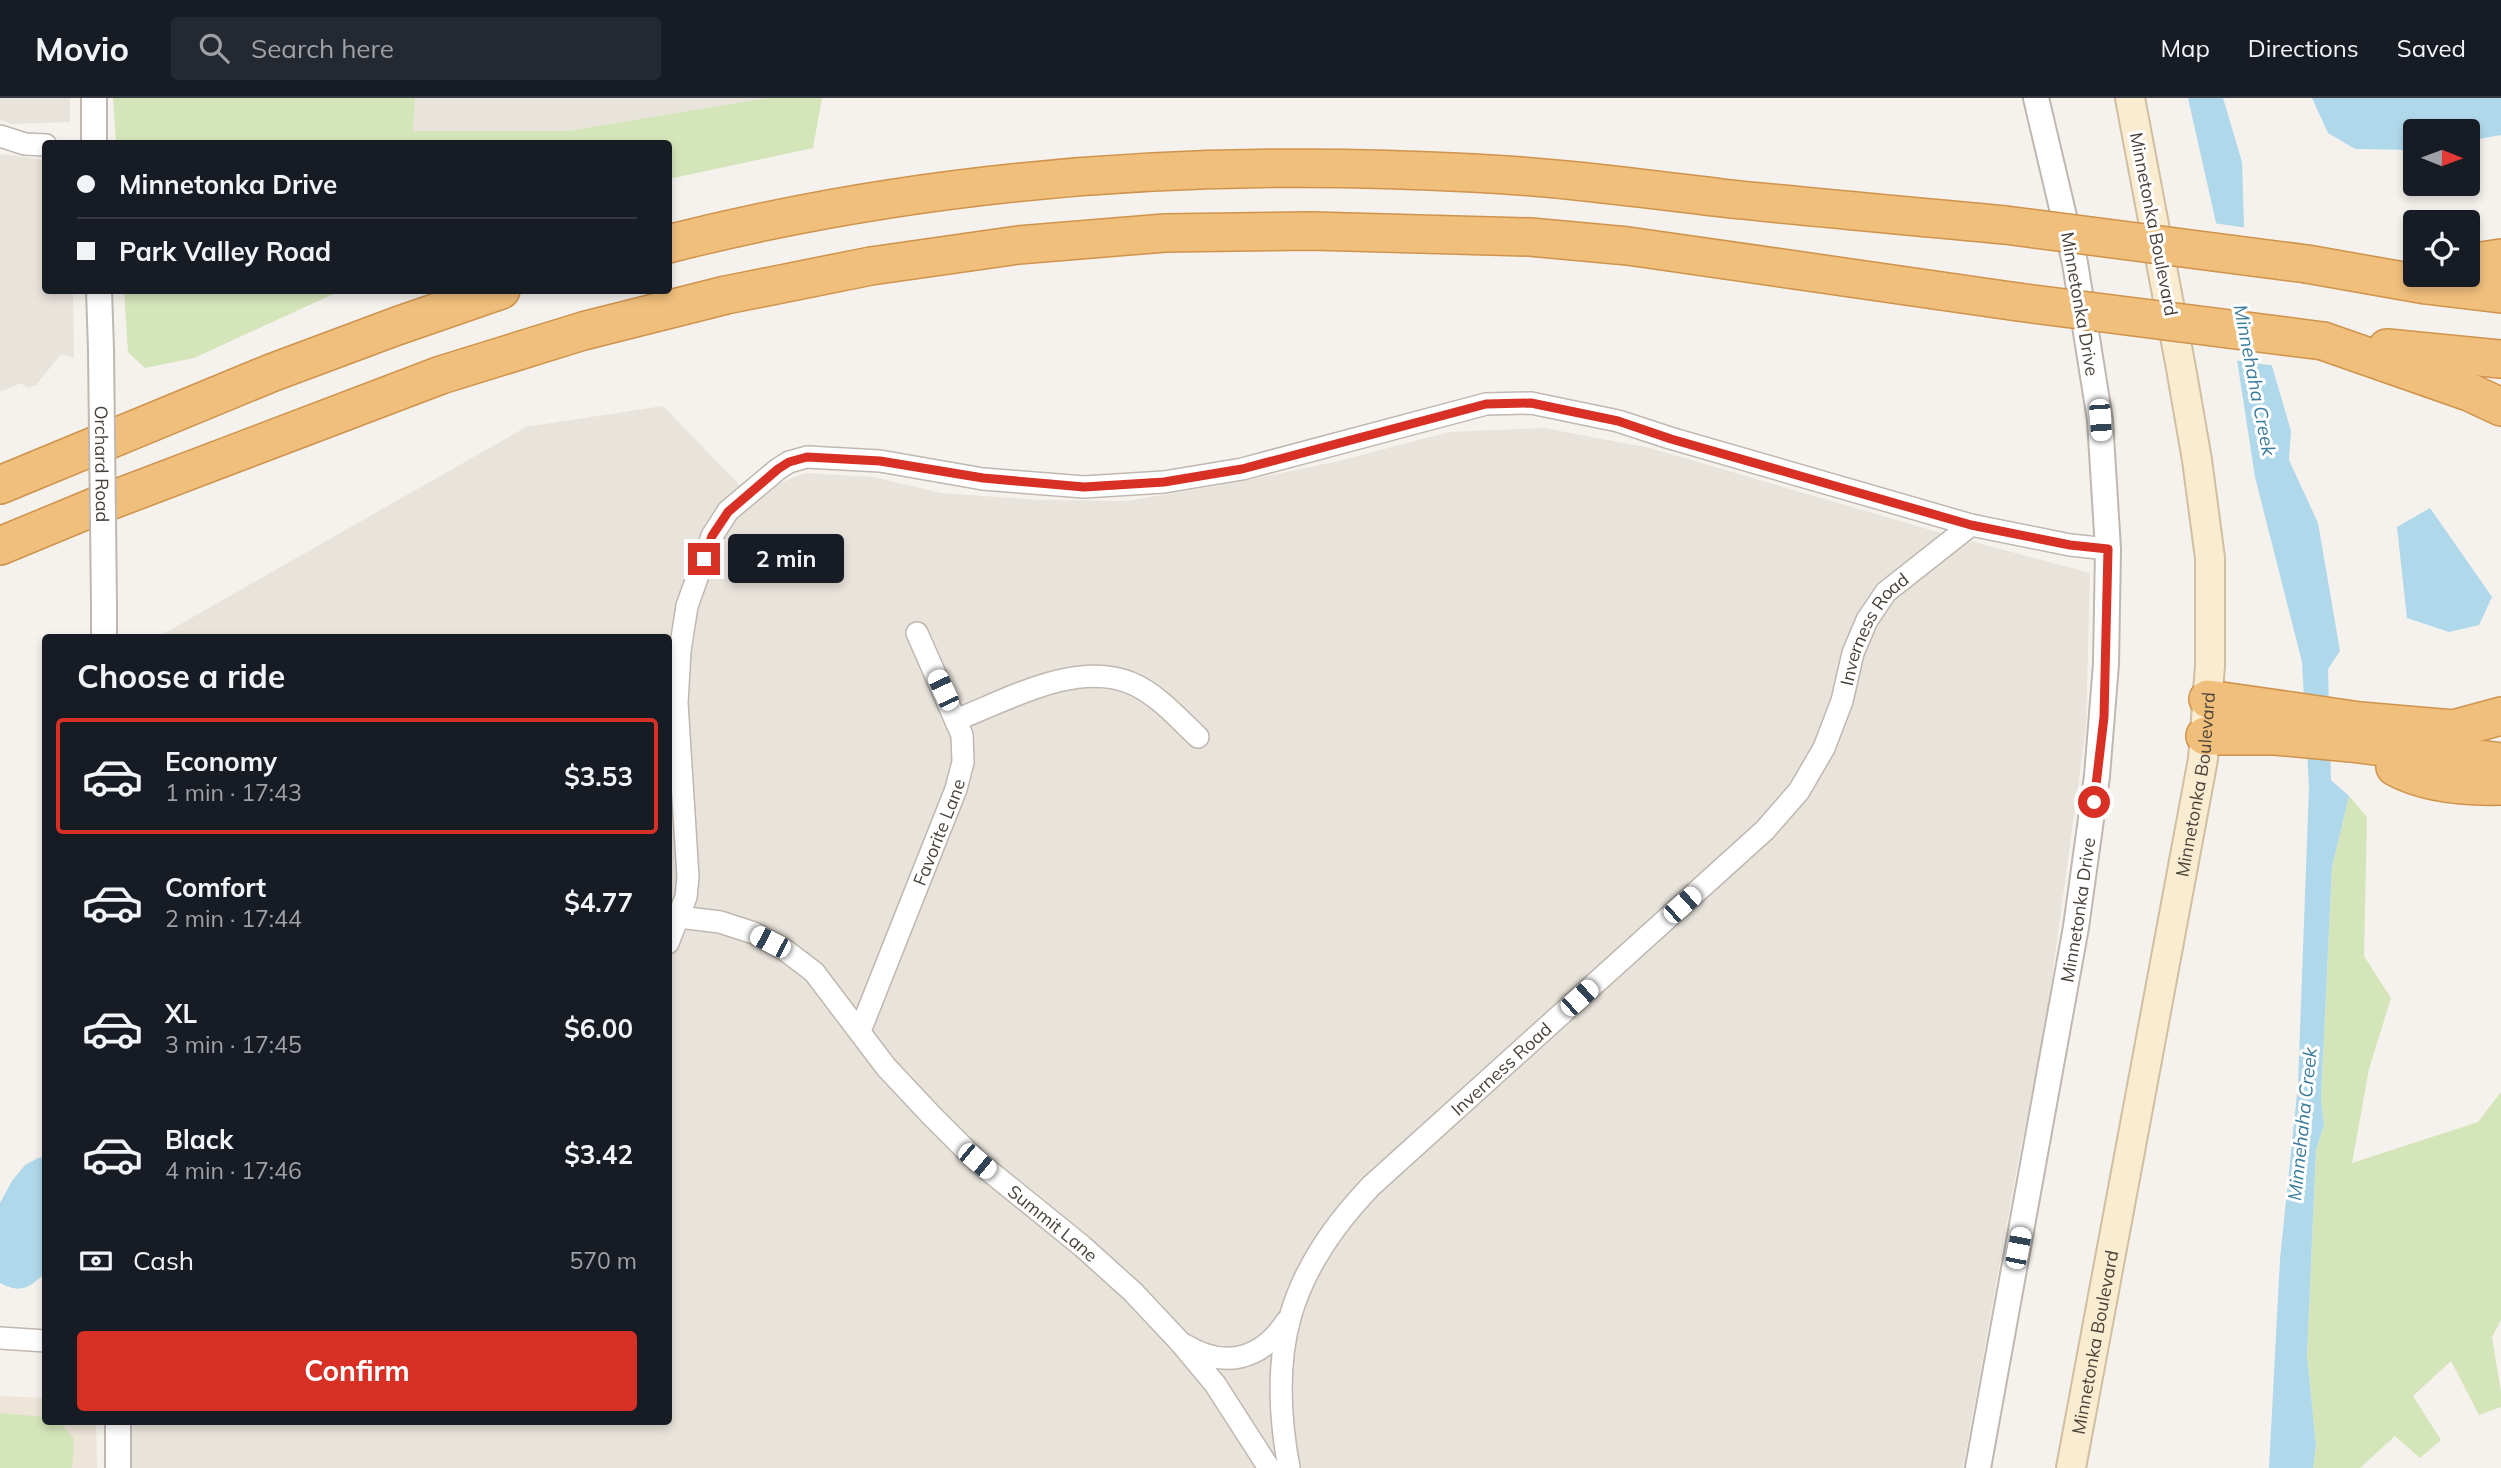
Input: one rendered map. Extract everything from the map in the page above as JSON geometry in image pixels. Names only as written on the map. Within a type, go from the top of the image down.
[{"type":"highway","points":[[672,243],[787,217],[990,184],[1255,167],[1355,168],[1475,173],[1626,185],[1721,198],[2005,225],[2307,264],[2426,285],[2501,294]]},
{"type":"highway","points":[[0,546],[99,505],[440,375],[583,331],[726,295],[871,266],[1018,245],[1165,233],[1311,230],[1518,237],[1628,246],[2018,302],[2323,341],[2501,359]]},
{"type":"highway","points":[[2480,261],[2501,258]]},
{"type":"highway","points":[[2307,264],[2403,263]]},
{"type":"highway","points":[[0,485],[271,373],[489,294]]},
{"type":"highway","points":[[2323,341],[2469,392],[2501,407]]},
{"type":"highway","points":[[2208,699],[2360,721],[2453,729],[2501,716]]},
{"type":"highway","points":[[2205,736],[2276,736],[2501,762]]},
{"type":"highway","points":[[2351,743],[2407,774],[2470,787],[2501,786]]},
{"type":"main road","name":"Minnetonka Boulevard","points":[[2071,1468],[2203,759],[2212,609],[2207,533],[2184,381],[2130,98]]},
{"type":"street","points":[[94,98],[94,140]]},
{"type":"street","name":"Minnetonka Drive","points":[[1978,1468],[2065,990],[2091,828],[2104,717],[2108,549],[2100,420],[2075,262],[2036,98]]},
{"type":"street","points":[[0,136],[25,144],[42,145]]},
{"type":"street","name":"Orchard Road","points":[[99,294],[104,634]]},
{"type":"street","points":[[672,934],[686,897],[688,877],[677,703],[680,652],[687,606],[712,536],[728,512],[789,462],[807,457],[880,461],[957,475],[1084,487],[1164,482],[1242,469],[1486,404],[1531,403],[1618,421],[1671,439],[1971,525],[2058,543],[2108,549]]},
{"type":"street","name":"Inverness Road","points":[[1289,1468],[1283,1434],[1280,1387],[1289,1318],[1302,1281],[1320,1247],[1344,1214],[1371,1186],[1773,820],[1799,791],[1824,748],[1842,701],[1853,653],[1867,620],[1886,592],[1971,525]]},
{"type":"street","name":"Favorite Lane","points":[[860,1031],[956,789],[963,762],[962,734],[917,633]]},
{"type":"street","points":[[956,720],[1059,681],[1096,675],[1132,683],[1147,692],[1198,737]]},
{"type":"street","name":"Summit Lane","points":[[679,917],[720,922],[754,933],[785,950],[814,972],[886,1068],[977,1161],[1082,1246],[1133,1292],[1180,1342],[1215,1384],[1269,1468]]},
{"type":"street","points":[[1180,1342],[1198,1353],[1219,1359],[1240,1357],[1260,1350],[1277,1336],[1289,1318]]},
{"type":"street","points":[[0,1338],[42,1341]]},
{"type":"street","points":[[118,1425],[118,1468]]},
{"type":"shaded area","points":[[0,98],[70,98],[70,122],[11,124],[0,120]]},
{"type":"shaded area","points":[[415,98],[767,98],[567,131],[413,131]]},
{"type":"shaded area","points":[[0,154],[42,160],[42,294],[73,294],[74,358],[61,354],[36,385],[28,388],[21,383],[0,392]]},
{"type":"shaded area","points":[[663,406],[754,500],[770,487],[805,473],[873,477],[941,493],[1040,500],[1126,501],[1339,461],[1449,432],[1544,428],[1650,448],[1941,533],[2090,573],[2086,727],[2045,1029],[2020,1151],[1963,1468],[132,1468],[131,1425],[672,1425],[672,634],[163,634],[526,427]]},
{"type":"shaded area","points":[[0,1396],[42,1398],[42,1425],[96,1425],[97,1468],[0,1468]]},
{"type":"green space","points":[[113,98],[415,98],[413,131],[567,131],[767,98],[822,98],[813,148],[672,178],[672,140],[116,140]]},
{"type":"green space","points":[[124,294],[333,294],[194,358],[145,368],[128,352]]},
{"type":"green space","points":[[2349,796],[2367,817],[2364,956],[2391,998],[2369,1069],[2352,1163],[2478,1122],[2501,1092],[2501,1320],[2492,1337],[2501,1407],[2479,1415],[2451,1361],[2413,1396],[2441,1440],[2420,1458],[2395,1436],[2360,1468],[2313,1468],[2316,1446],[2307,1355],[2316,1150],[2324,1125],[2321,1100],[2332,867]]},
{"type":"green space","points":[[0,1413],[42,1417],[42,1425],[62,1425],[74,1439],[72,1468],[0,1468]]},
{"type":"water","name":"Minnehaha Creek","points":[[2188,98],[2223,98],[2242,162],[2244,226],[2272,366],[2291,431],[2289,460],[2318,523],[2340,651],[2328,669],[2331,780],[2349,796],[2332,867],[2321,1100],[2324,1125],[2316,1150],[2307,1355],[2316,1446],[2313,1468],[2269,1468],[2280,1259],[2298,1084],[2309,787],[2302,662],[2255,477],[2216,223]]},
{"type":"water","points":[[2312,98],[2501,98],[2501,135],[2480,139],[2480,119],[2403,119],[2403,150],[2355,149],[2328,133]]},
{"type":"water","points":[[2430,508],[2492,597],[2479,625],[2449,632],[2407,618],[2397,527]]},
{"type":"water","points":[[42,1157],[42,1275],[29,1286],[19,1289],[0,1283],[0,1203],[25,1165]]},
{"type":"pier","points":[[2213,223],[2248,228],[2276,366],[2234,360]]},
{"type":"route","points":[[704,559],[712,536],[728,512],[778,469],[789,462],[807,457],[880,461],[944,474],[1084,487],[1164,482],[1242,469],[1486,404],[1531,403],[1618,421],[1671,439],[1854,489],[1971,525],[2070,545],[2108,549],[2104,717],[2094,802]]}]
